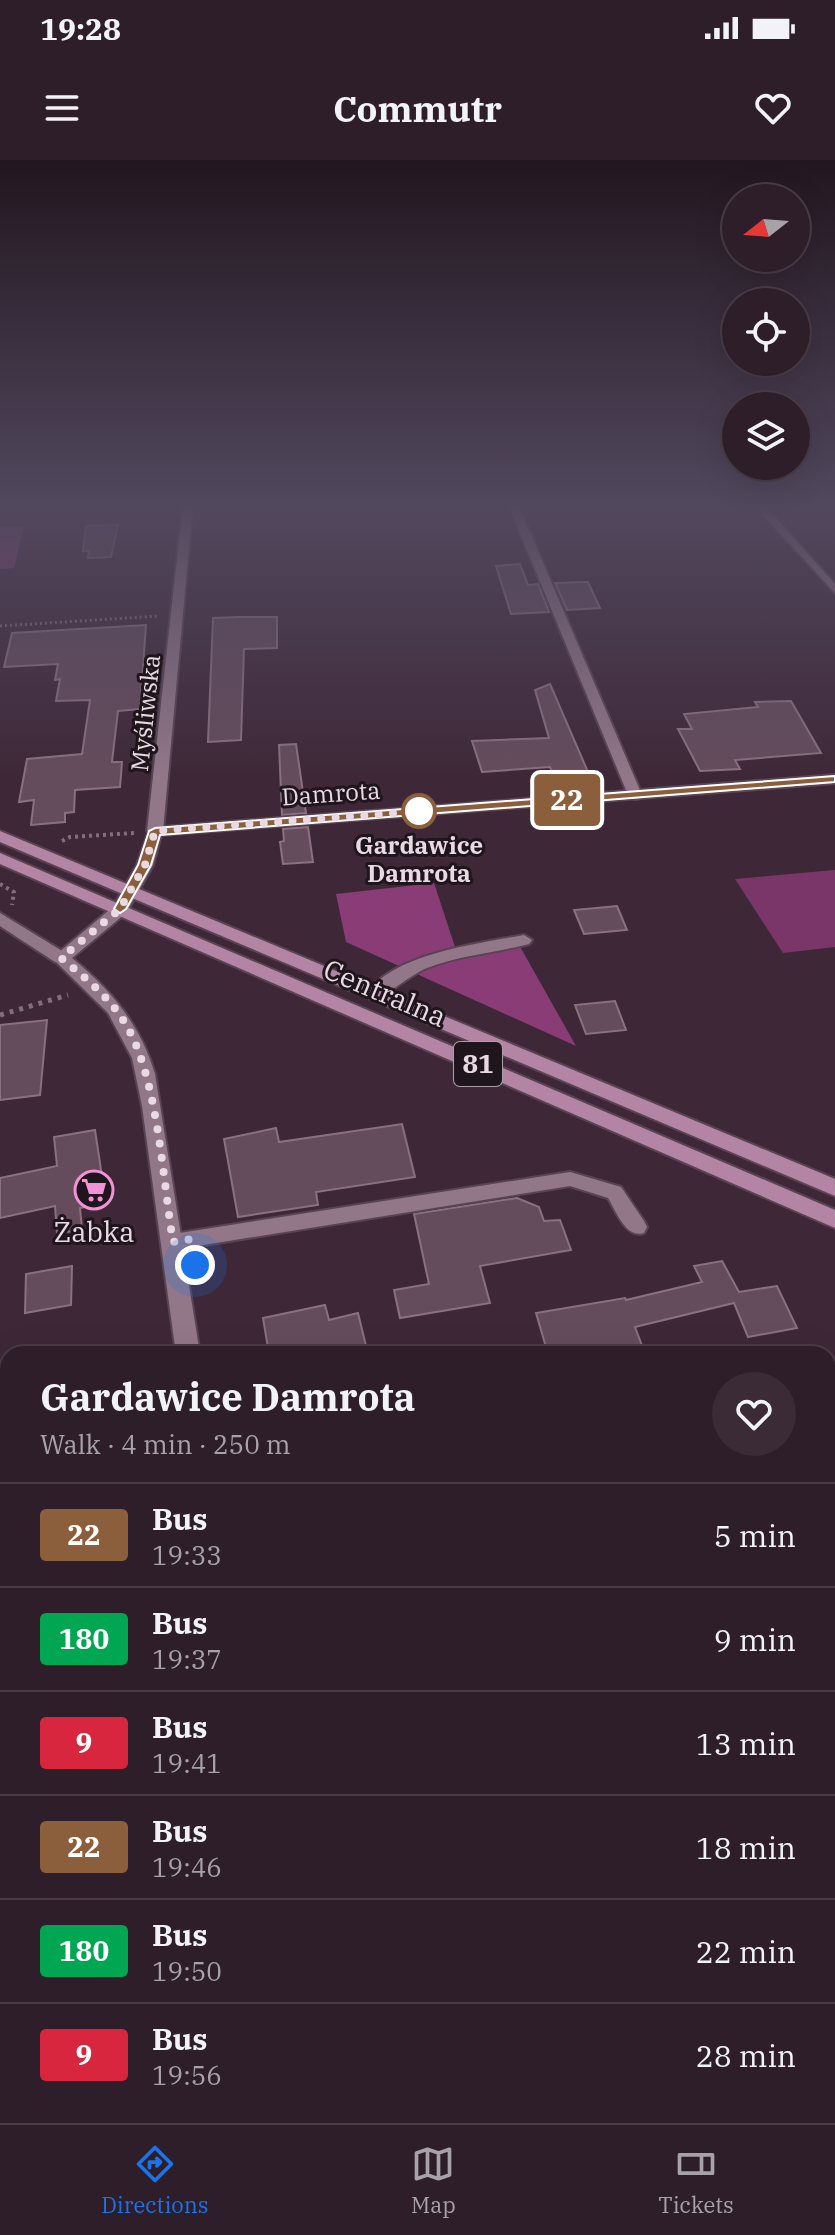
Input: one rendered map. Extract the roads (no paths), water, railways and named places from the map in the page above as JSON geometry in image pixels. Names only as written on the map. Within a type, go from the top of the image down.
[{"type":"main road","name":"Centralna","points":[[0,836],[835,1188]]},
{"type":"main road","name":"Centralna","points":[[0,858],[835,1219]]},
{"type":"street","name":"Myśliwska","points":[[155,831],[180,596]]},
{"type":"street","points":[[551,596],[635,795]]},
{"type":"street","name":"Damrota","points":[[155,831],[835,779]]},
{"type":"street","points":[[61,958],[120,909],[145,865],[155,831]]},
{"type":"street","points":[[0,918],[61,958],[98,989],[129,1031],[141,1059],[151,1105],[187,1346]]},
{"type":"lane","points":[[373,994],[388,980],[416,966],[448,955],[524,940]]},
{"type":"lane","points":[[173,1242],[570,1179],[614,1192],[637,1227]]},
{"type":"place","name":"Gardawice Damrota","points":[[419,811]]},
{"type":"place","name":"Żabka","points":[[94,1190]]}]
